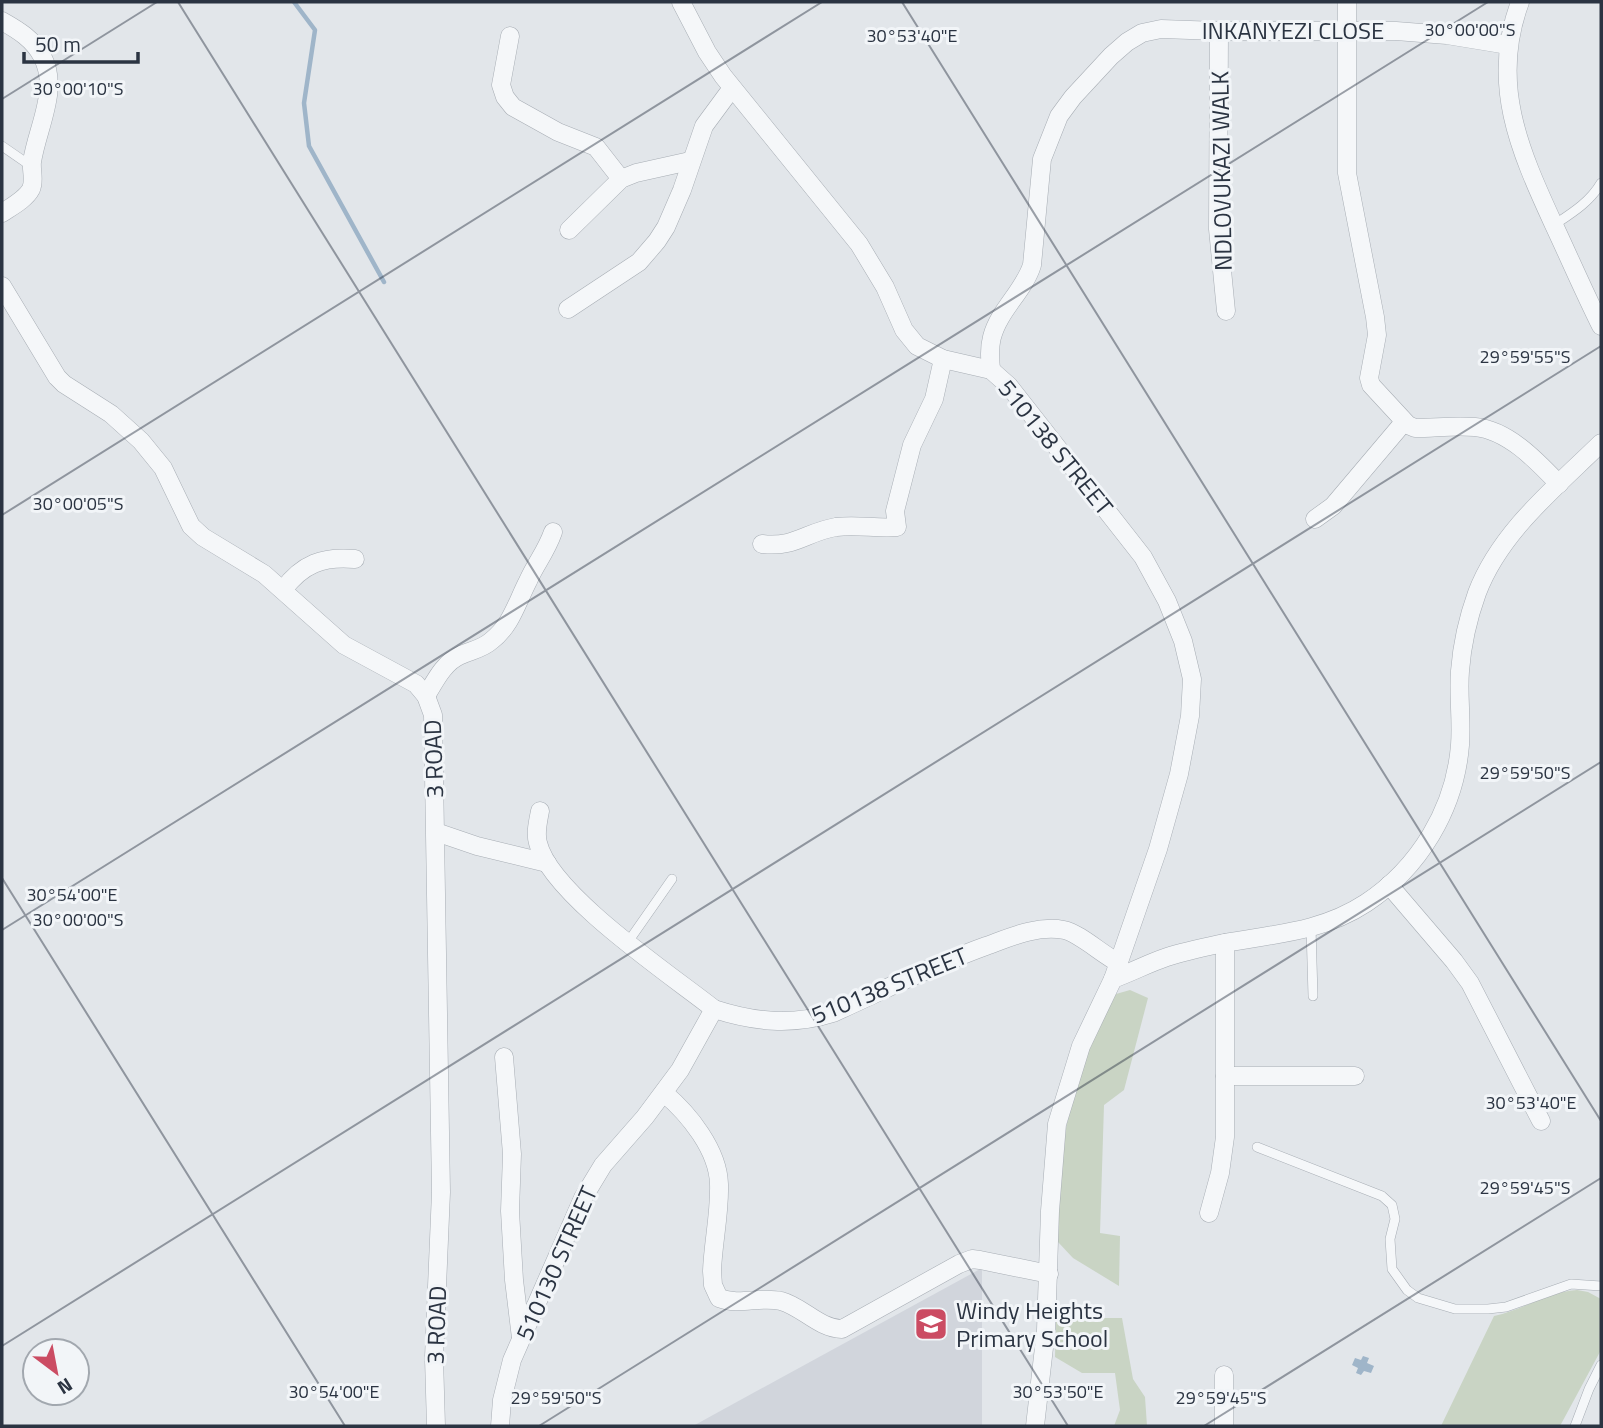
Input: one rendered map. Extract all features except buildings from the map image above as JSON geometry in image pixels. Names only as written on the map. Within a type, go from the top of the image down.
[{"type":"street","name":"510138 STREET","points":[[681,2],[707,52],[733,88],[859,244],[885,287],[911,340],[923,351],[943,359],[991,370],[1020,398],[1143,557],[1167,601],[1183,641],[1192,679],[1190,716],[1179,774],[1158,849],[1116,971],[1081,1046],[1057,1124],[1053,1154],[1045,1349],[1035,1426]]},
{"type":"street","points":[[1348,2],[1347,173],[1377,335],[1369,378],[1371,385],[1404,422],[1415,428],[1462,426],[1491,431],[1518,446],[1559,484]]},
{"type":"street","points":[[1520,2],[1508,44],[1507,90],[1515,134],[1601,326]]},
{"type":"street","points":[[2,21],[25,35],[36,47],[44,58],[48,74],[44,116],[31,166],[31,188],[2,213]]},
{"type":"street","name":"INKANYEZI CLOSE","points":[[991,370],[990,349],[993,334],[1029,276],[1032,265],[1042,159],[1059,116],[1091,77],[1127,42],[1142,33],[1161,29],[1447,34],[1508,44]]},
{"type":"street","name":"NDLOVUKAZI WALK","points":[[1219,31],[1218,229],[1226,312]]},
{"type":"street","points":[[510,36],[501,85],[505,97],[513,107],[558,132],[596,147],[621,179]]},
{"type":"street","points":[[568,309],[629,269],[647,253],[666,227],[704,126],[733,88]]},
{"type":"street","points":[[569,230],[621,179],[690,160]]},
{"type":"street","name":"3 ROAD","points":[[2,286],[57,377],[129,429],[152,454],[170,480],[191,526],[203,537],[250,565],[283,590],[344,645],[409,678],[426,696],[433,715],[441,1192],[434,1358],[436,1426]]},
{"type":"street","points":[[762,544],[787,544],[814,532],[842,526],[897,527],[895,511],[912,445],[934,399],[943,359]]},
{"type":"street","points":[[1315,519],[1333,506],[1404,422]]},
{"type":"street","points":[[1116,971],[1225,943],[1311,928],[1338,919],[1366,903],[1389,885],[1421,851],[1438,823],[1454,781],[1460,743],[1462,658],[1469,618],[1488,568],[1505,543],[1601,443]]},
{"type":"street","points":[[426,696],[443,669],[453,660],[483,647],[501,632],[519,605],[528,579],[546,552],[553,532]]},
{"type":"street","points":[[283,590],[294,575],[307,567],[330,558],[355,559]]},
{"type":"street","name":"510138 STREET","points":[[540,811],[536,830],[537,842],[547,863],[577,899],[714,1009],[737,1017],[789,1022],[816,1018],[833,1013],[949,960],[1011,937],[1046,929],[1068,930],[1100,953],[1116,971]]},
{"type":"street","points":[[436,832],[477,846],[547,863]]},
{"type":"street","points":[[1389,885],[1470,983],[1541,1121]]},
{"type":"street","points":[[1209,1213],[1220,1173],[1225,1137],[1225,943]]},
{"type":"street","name":"510130 STREET","points":[[500,1426],[507,1379],[522,1338],[593,1179],[664,1093],[714,1009]]},
{"type":"street","points":[[504,1057],[512,1154],[512,1258],[522,1338]]},
{"type":"street","points":[[1225,1076],[1355,1076]]},
{"type":"street","points":[[664,1093],[678,1105],[707,1145],[720,1182],[712,1271],[713,1285],[719,1298],[735,1302],[781,1301],[827,1326],[842,1329],[972,1259],[1049,1274]]},
{"type":"street","points":[[1224,1375],[1224,1426]]},
{"type":"lane","points":[[2,146],[31,166]]},
{"type":"lane","points":[[1554,225],[1584,204],[1595,194],[1601,183]]},
{"type":"lane","points":[[628,942],[672,879]]},
{"type":"lane","points":[[1311,928],[1313,996]]},
{"type":"lane","points":[[1257,1147],[1382,1196],[1392,1205],[1395,1219],[1390,1239],[1392,1269],[1407,1290],[1418,1298],[1455,1308],[1488,1309],[1506,1307],[1571,1283],[1601,1286]]},
{"type":"lane","points":[[1575,1426],[1601,1365]]},
{"type":"shaded area","name":"Windy Heights Primary School","points":[[982,1268],[982,1426],[693,1426],[777,1380]]},
{"type":"green space","points":[[1130,990],[1148,998],[1124,1090],[1104,1105],[1100,1233],[1120,1236],[1119,1286],[1073,1258],[1058,1242],[1060,1175],[1069,1114],[1087,1055],[1116,994]]},
{"type":"green space","points":[[1577,1290],[1601,1299],[1601,1350],[1560,1426],[1441,1426],[1494,1316],[1555,1294]]},
{"type":"green space","points":[[1056,1318],[1122,1318],[1133,1379],[1145,1397],[1147,1426],[1114,1426],[1120,1410],[1115,1373],[1082,1373],[1055,1357]]},
{"type":"water","points":[[1363,1356],[1369,1358],[1367,1363],[1374,1366],[1371,1373],[1364,1371],[1361,1375],[1356,1373],[1358,1368],[1352,1365],[1355,1358],[1361,1360]]},
{"type":"waterway","points":[[294,2],[315,30],[304,103],[309,146],[384,282]]},
{"type":"place","name":"Windy Heights Primary School","points":[[931,1324]]}]
